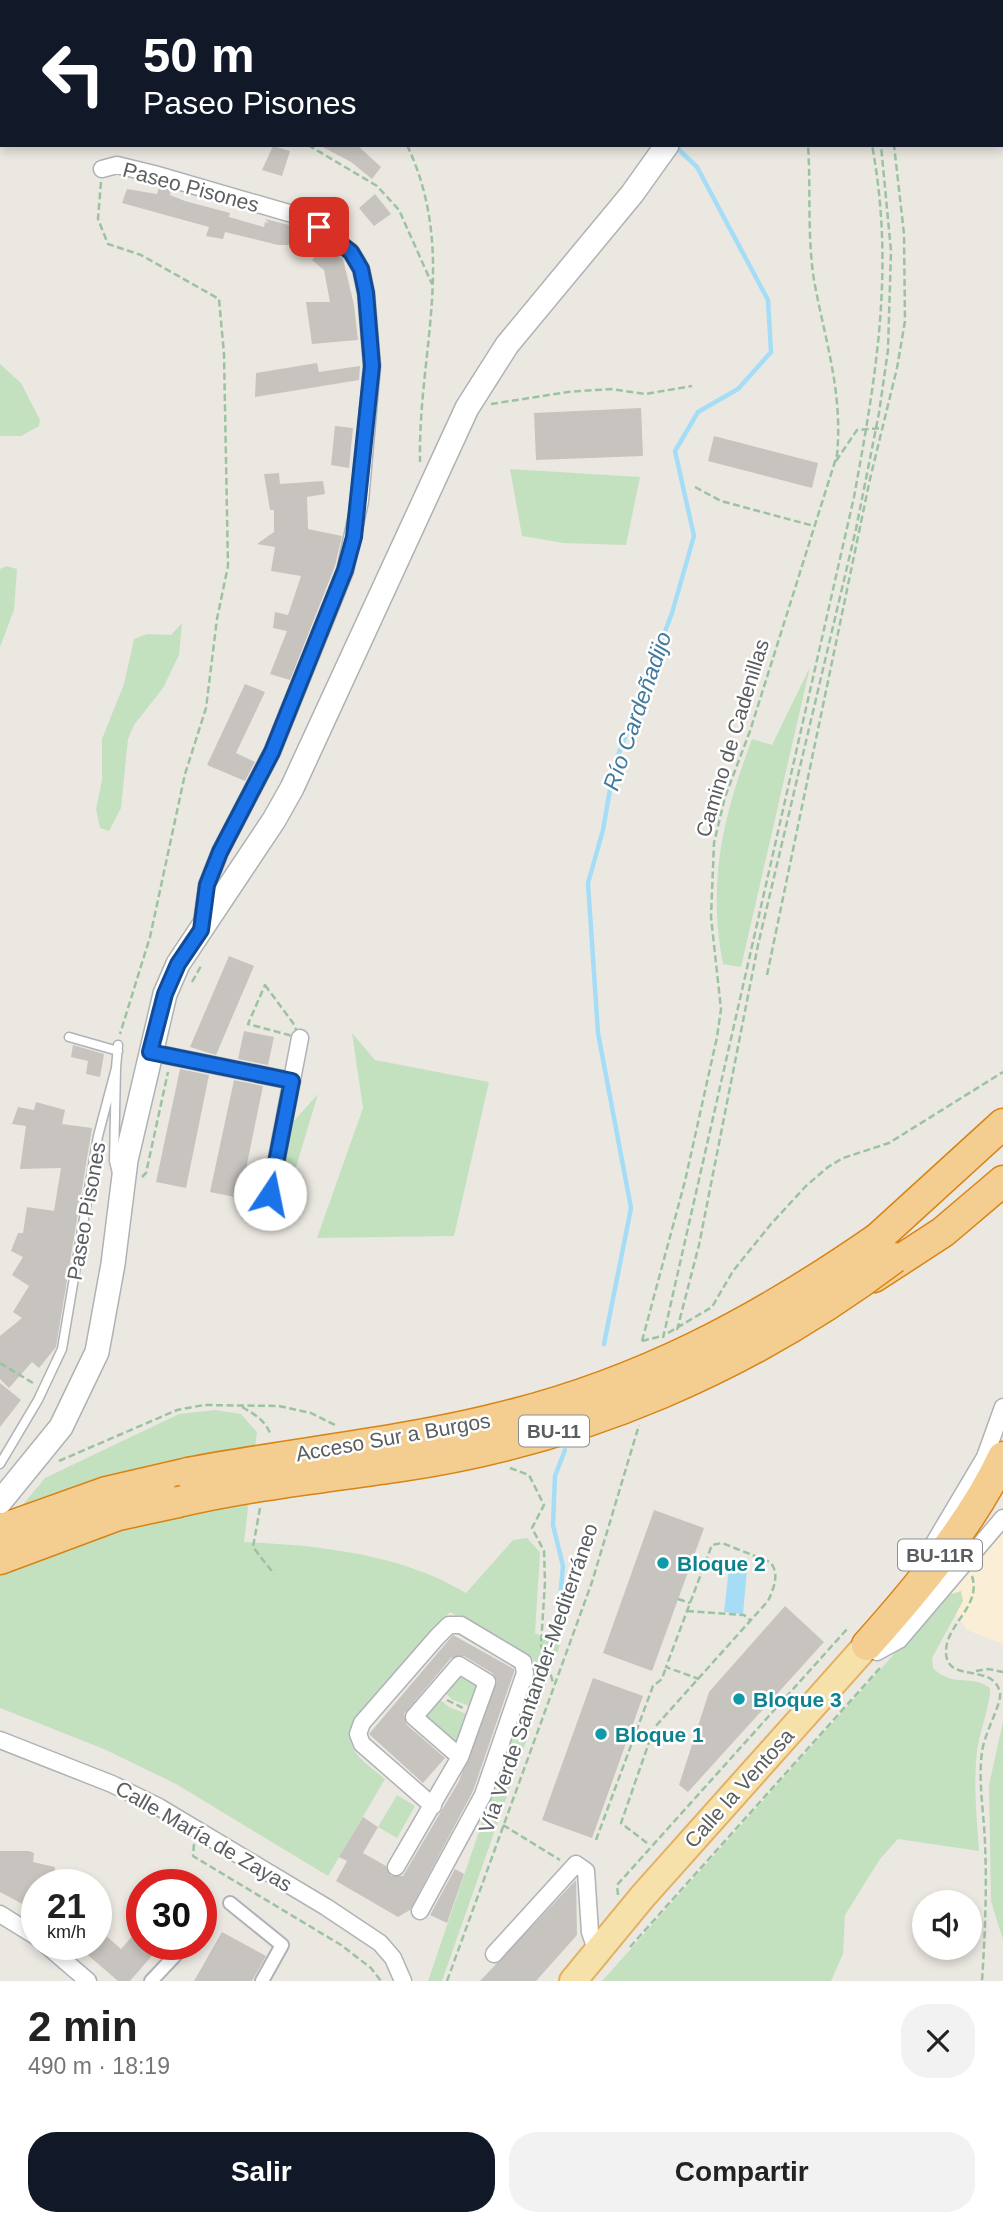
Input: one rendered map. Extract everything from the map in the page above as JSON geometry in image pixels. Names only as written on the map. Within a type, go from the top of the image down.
[{"type":"highway","name":"Acceso Sur a Burgos","points":[[0,1559],[118,1516],[178,1502],[354,1471],[402,1466],[482,1450],[553,1431],[688,1383],[791,1330],[839,1300],[890,1253],[1003,1124]]},
{"type":"highway","name":"Acceso Sur a Burgos","points":[[0,1530],[106,1492],[188,1473],[458,1428],[602,1387],[689,1352],[890,1253],[945,1217],[1003,1161]]},
{"type":"highway","points":[[890,1253],[971,1211],[1003,1181]]},
{"type":"highway","name":"BU-11R","points":[[869,1648],[939,1555],[1003,1457]]},
{"type":"highway","name":"BU-11R","points":[[869,1648],[936,1583],[1003,1493]]},
{"type":"main road","name":"Paseo Pisones","points":[[0,1502],[61,1427],[88,1376],[102,1331],[122,1192],[150,1052],[165,994],[178,964],[292,788],[432,481],[472,401],[507,345],[562,275],[632,194],[665,148]]},
{"type":"main road","name":"Calle la Ventosa","points":[[575,1981],[643,1896],[869,1648]]},
{"type":"main road","name":"Calle la Ventosa","points":[[575,1981],[635,1926],[869,1648]]},
{"type":"street","name":"Paseo Pisones","points":[[102,169],[117,165],[306,218],[351,252],[361,269],[366,293],[372,366],[360,501],[345,570],[272,752],[220,852],[207,885],[201,930]]},
{"type":"street","points":[[270,1194],[300,1038]]},
{"type":"street","points":[[150,1052],[292,1081]]},
{"type":"street","name":"Calle la Ventosa","points":[[1003,1407],[985,1457],[932,1546],[873,1622],[869,1648],[899,1640],[1003,1518]]},
{"type":"street","points":[[420,1911],[484,1795],[525,1673],[523,1662],[461,1625],[449,1625],[437,1637],[362,1723],[358,1734],[362,1744],[433,1806]]},
{"type":"street","points":[[396,1867],[460,1757],[487,1682],[459,1665],[414,1717],[460,1757]]},
{"type":"street","name":"Calle María de Zayas","points":[[0,1740],[112,1784],[159,1807],[366,1930],[393,1958],[403,1981]]},
{"type":"street","points":[[494,1954],[572,1867],[580,1864],[586,1871],[590,1932],[597,1952]]},
{"type":"street","points":[[230,1903],[282,1945],[262,1981]]},
{"type":"street","points":[[0,1914],[21,1927]]},
{"type":"street","points":[[64,1960],[88,1981]]},
{"type":"street","points":[[151,1981],[171,1960]]},
{"type":"lane","points":[[69,1037],[118,1048],[116,1068]]},
{"type":"lane","name":"Paseo Pisones","points":[[116,1068],[114,1161],[122,1192]]},
{"type":"lane","name":"Paseo Pisones","points":[[0,1464],[45,1388],[62,1349],[98,1136],[116,1068]]},
{"type":"path","points":[[311,147],[377,186],[399,210],[434,287]]},
{"type":"path","points":[[408,147],[428,203],[433,235],[434,287],[421,397],[420,462]]},
{"type":"path","name":"Camino de Cadenillas","points":[[664,1335],[642,1341],[685,1181],[720,1018],[720,978],[711,917],[711,873],[715,843],[725,797],[750,731],[837,454],[840,424],[838,391],[814,279],[808,147]]},
{"type":"path","points":[[661,1348],[854,497],[878,360],[884,244],[872,147]]},
{"type":"path","points":[[673,1339],[699,1245],[755,958],[856,529],[876,428],[888,350],[891,251],[881,147]]},
{"type":"path","points":[[767,975],[905,321],[905,234],[894,147]]},
{"type":"path","points":[[102,169],[98,219],[108,244],[141,255],[219,299],[229,541],[206,708],[186,774],[150,937],[130,994],[118,1048]]},
{"type":"path","points":[[472,401],[495,404],[525,396],[611,389],[645,394],[692,386]]},
{"type":"path","points":[[832,471],[845,444],[857,430],[883,428]]},
{"type":"path","points":[[695,486],[722,501],[814,526]]},
{"type":"path","points":[[265,985],[293,1023],[300,1038],[248,1024],[265,985]]},
{"type":"path","points":[[664,1335],[712,1307],[733,1271],[771,1224],[806,1186],[828,1167],[843,1158],[889,1143],[974,1087],[1003,1072]]},
{"type":"path","points":[[0,1363],[25,1380],[45,1388]]},
{"type":"path","points":[[55,1463],[177,1410],[204,1405],[294,1408],[311,1413],[343,1430]]},
{"type":"path","points":[[242,1407],[268,1427],[272,1441]]},
{"type":"path","name":"Vía Verde Santander-Mediterráneo","points":[[447,1981],[592,1582],[640,1423]]},
{"type":"path","points":[[260,1508],[253,1547],[274,1574]]},
{"type":"path","points":[[532,1528],[544,1551],[541,1645],[554,1685]]},
{"type":"path","points":[[596,1840],[653,1686],[662,1679],[712,1545],[722,1543],[770,1562],[776,1572],[771,1596],[654,1728],[621,1823],[647,1843]]},
{"type":"path","points":[[965,1564],[975,1585],[974,1594],[947,1644],[946,1654],[951,1667],[959,1672],[988,1669],[1003,1672]]},
{"type":"path","points":[[678,1599],[690,1603]]},
{"type":"path","points":[[687,1611],[744,1615],[751,1621]]},
{"type":"path","points":[[619,1904],[617,1885],[869,1648]]},
{"type":"path","points":[[626,1951],[869,1648]]},
{"type":"path","points":[[666,1667],[699,1679]]},
{"type":"path","points":[[972,1671],[988,1675],[999,1688],[1001,1697],[986,1730],[980,1772],[986,1869],[982,1981]]},
{"type":"path","points":[[436,1691],[451,1703],[476,1712]]},
{"type":"path","points":[[615,1772],[620,1774]]},
{"type":"path","points":[[503,1825],[572,1867]]},
{"type":"path","points":[[194,1843],[194,1856],[341,1945],[371,1968],[381,1981]]},
{"type":"shaded area","points":[[1003,1532],[1003,1644],[967,1630],[953,1610],[953,1591]]},
{"type":"green space","points":[[0,364],[21,383],[40,420],[39,426],[21,436],[0,436]]},
{"type":"green space","points":[[510,469],[640,477],[626,545],[563,543],[522,536]]},
{"type":"green space","points":[[6,566],[17,569],[14,610],[0,647],[0,569]]},
{"type":"green space","points":[[182,623],[179,655],[163,688],[134,725],[128,739],[121,808],[109,831],[100,828],[96,809],[102,780],[102,739],[124,684],[134,639],[147,634],[171,635]]},
{"type":"green space","points":[[810,667],[741,967],[723,964],[718,934],[717,877],[733,795],[752,739],[772,745]]},
{"type":"green space","points":[[352,1033],[375,1060],[489,1082],[454,1236],[317,1238],[363,1108]]},
{"type":"green space","points":[[318,1094],[287,1197],[278,1198],[293,1122]]},
{"type":"green space","points":[[215,1410],[241,1414],[257,1432],[244,1542],[359,1554],[415,1569],[466,1593],[513,1540],[527,1538],[540,1552],[535,1633],[560,1645],[442,1981],[428,1981],[532,1676],[533,1659],[450,1612],[357,1717],[352,1728],[352,1746],[362,1759],[385,1779],[328,1876],[176,1784],[104,1749],[0,1708],[0,1532],[45,1478],[179,1414]]},
{"type":"green space","points":[[961,1591],[963,1601],[932,1658],[933,1668],[940,1674],[948,1678],[977,1682],[990,1688],[976,1764],[979,1851],[898,1839],[880,1859],[845,1915],[843,1954],[831,1981],[602,1981],[946,1596]]},
{"type":"green space","points":[[459,1672],[480,1685],[472,1707],[453,1700],[443,1691]]},
{"type":"green space","points":[[437,1697],[449,1707],[469,1715],[458,1746],[422,1715]]},
{"type":"green space","points":[[1003,1722],[1003,1940],[991,1901],[989,1785]]},
{"type":"green space","points":[[397,1795],[415,1806],[397,1838],[378,1827]]},
{"type":"water","points":[[729,1568],[747,1570],[743,1614],[724,1612]]},
{"type":"building","points":[[273,147],[290,151],[282,176],[262,170]]},
{"type":"building","points":[[323,147],[359,147],[381,167],[372,179],[351,162]]},
{"type":"building","points":[[159,187],[171,190],[170,195],[185,201],[230,213],[229,217],[264,227],[265,222],[269,223],[265,219],[301,228],[343,259],[354,305],[358,340],[312,344],[306,302],[330,302],[324,270],[312,260],[314,257],[291,239],[288,245],[278,245],[225,232],[223,239],[206,236],[209,227],[122,203],[127,189],[157,194]]},
{"type":"building","points":[[375,194],[391,214],[374,226],[359,208]]},
{"type":"building","points":[[317,363],[319,372],[360,366],[359,380],[255,397],[256,373]]},
{"type":"building","points":[[641,408],[643,456],[536,460],[534,413]]},
{"type":"building","points":[[335,426],[353,428],[349,468],[331,465]]},
{"type":"building","points":[[714,436],[818,463],[812,488],[708,461]]},
{"type":"building","points":[[279,473],[280,484],[323,481],[325,494],[307,497],[308,529],[342,536],[335,566],[290,680],[270,674],[287,631],[273,628],[275,612],[288,615],[301,576],[271,571],[275,547],[257,544],[274,532],[274,510],[270,510],[264,474]]},
{"type":"building","points":[[245,684],[265,692],[236,753],[255,762],[245,781],[207,765]]},
{"type":"building","points":[[229,956],[254,966],[216,1055],[190,1047]]},
{"type":"building","points":[[244,1031],[274,1037],[268,1065],[238,1059]]},
{"type":"building","points":[[73,1045],[104,1054],[100,1077],[86,1074],[88,1061],[71,1057]]},
{"type":"building","points":[[180,1069],[209,1075],[186,1188],[156,1182]]},
{"type":"building","points":[[234,1080],[263,1086],[240,1198],[210,1192]]},
{"type":"building","points":[[36,1102],[65,1110],[62,1124],[92,1128],[56,1347],[39,1368],[32,1362],[9,1388],[0,1379],[0,1336],[22,1318],[13,1312],[29,1286],[12,1275],[23,1257],[11,1251],[18,1233],[23,1233],[27,1207],[54,1211],[61,1168],[20,1169],[26,1126],[12,1124],[18,1107],[34,1110]]},
{"type":"building","points":[[0,1383],[21,1400],[0,1427]]},
{"type":"building","name":"Bloque 2","points":[[654,1510],[704,1528],[652,1671],[603,1653]]},
{"type":"building","name":"Bloque 3","points":[[785,1606],[824,1642],[688,1792],[679,1785],[709,1692]]},
{"type":"building","points":[[453,1635],[514,1669],[514,1672],[473,1791],[410,1910],[398,1917],[336,1881],[347,1861],[339,1857],[363,1817],[378,1827],[363,1853],[386,1866],[391,1876],[403,1876],[459,1781],[497,1681],[492,1673],[464,1656],[451,1658],[404,1714],[407,1725],[445,1758],[423,1783],[369,1734]]},
{"type":"building","name":"Bloque 1","points":[[593,1678],[643,1696],[592,1838],[542,1820]]},
{"type":"building","points":[[0,1851],[29,1851],[34,1853],[33,1862],[55,1867],[21,1869],[21,1903],[0,1892]]},
{"type":"building","points":[[455,1869],[464,1874],[447,1923],[430,1915]]},
{"type":"building","points":[[576,1880],[577,1935],[536,1981],[480,1981]]},
{"type":"building","points":[[222,1932],[266,1956],[252,1981],[194,1981],[206,1960],[217,1960],[217,1941]]},
{"type":"building","points":[[112,1941],[121,1949],[126,1943],[126,1960],[148,1960],[130,1981],[118,1981],[94,1960],[112,1960]]},
{"type":"waterway","name":"Río Cardeñadijo","points":[[604,1344],[631,1208],[598,1033],[588,883],[603,830],[614,766],[672,613],[694,536],[675,451],[698,412],[738,389],[771,352],[768,300],[697,167],[676,147]]},
{"type":"waterway","name":"Río Cardeñadijo","points":[[552,1642],[558,1623],[563,1566],[553,1525],[555,1476],[565,1450]]},
{"type":"place","name":"Bloque 2","points":[[663,1563]]},
{"type":"place","name":"Bloque 3","points":[[739,1699]]},
{"type":"place","name":"Bloque 1","points":[[601,1734]]},
{"type":"route","points":[[270,1194],[292,1081],[150,1052],[165,994],[178,964],[201,930],[207,885],[220,852],[272,752],[329,612],[354,537],[360,501],[372,366],[366,293],[361,269],[351,252],[319,227]]}]
